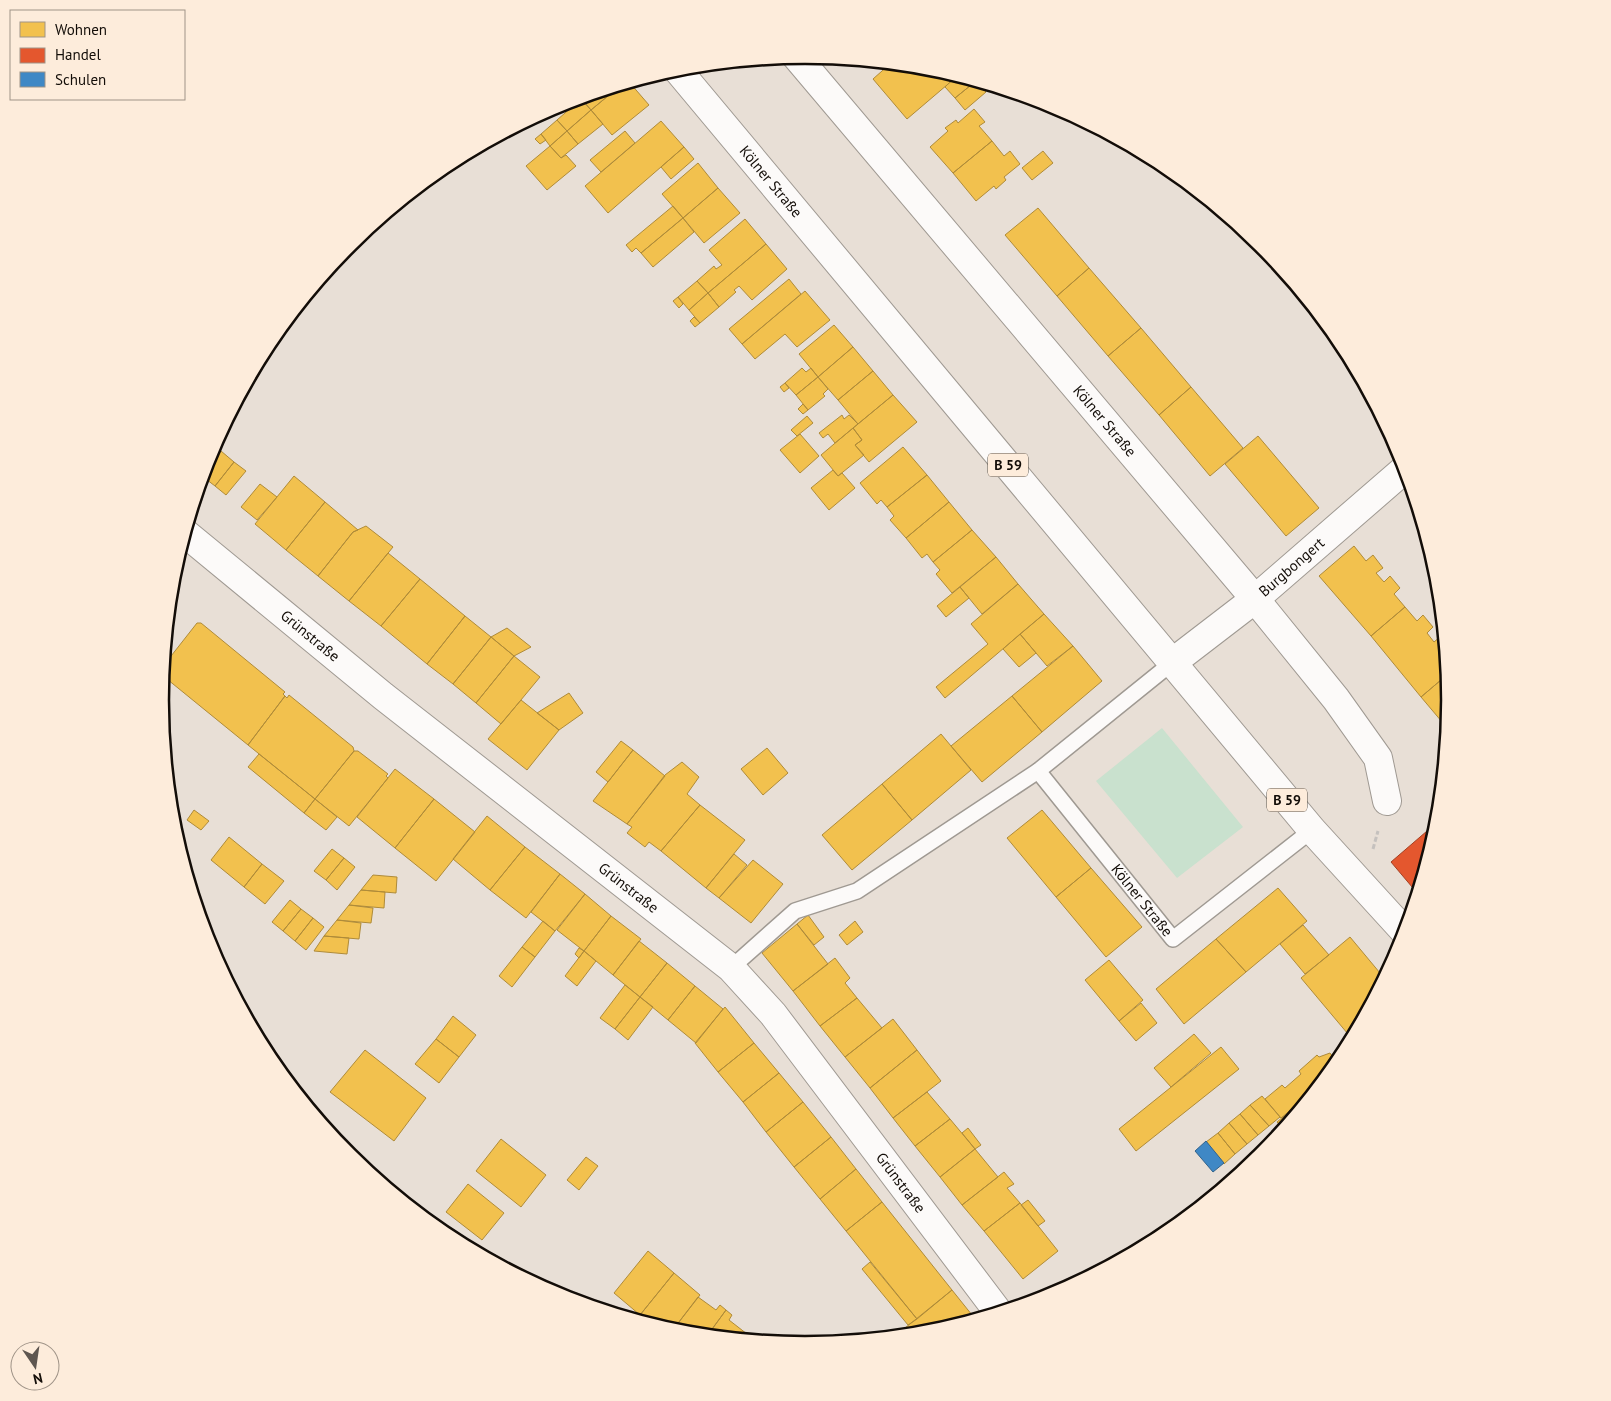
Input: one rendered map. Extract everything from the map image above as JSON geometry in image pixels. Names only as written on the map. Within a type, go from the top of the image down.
[{"type":"street","name":"Kölner Straße","points":[[803,64],[1255,599],[1336,699],[1378,758],[1387,801]]},
{"type":"street","name":"Kölner Straße","points":[[682,76],[1312,830],[1400,927]]},
{"type":"street","name":"Burgbongert","points":[[1173,662],[1255,599],[1400,473]]},
{"type":"street","name":"Grünstraße","points":[[190,537],[383,696],[731,968],[773,1014],[995,1308]]},
{"type":"lane","points":[[731,968],[795,911],[857,890],[1038,771],[1173,662]]},
{"type":"lane","name":"Kölner Straße","points":[[1038,771],[1173,939],[1312,830]]},
{"type":"path","points":[[1362,886],[1387,801]]},
{"type":"green space","points":[[1162,728],[1243,827],[1177,878],[1096,781]]},
{"type":"building: Wohnen","points":[[885,69],[952,81],[907,119],[873,79]]},
{"type":"building: Wohnen","points":[[951,81],[971,85],[955,98],[945,87]]},
{"type":"building: Wohnen","points":[[971,85],[986,92],[965,110],[955,98]]},
{"type":"building: Wohnen","points":[[634,87],[649,105],[612,135],[591,110],[608,96]]},
{"type":"building: Wohnen","points":[[608,96],[591,110],[586,104]]},
{"type":"building: Wohnen","points":[[585,104],[591,110],[567,131],[557,120],[569,109]]},
{"type":"building: Wohnen","points":[[974,109],[985,122],[979,126],[992,141],[953,173],[930,147],[948,131],[945,128],[956,120],[958,123]]},
{"type":"building: Wohnen","points":[[591,110],[603,124],[578,144],[567,131]]},
{"type":"building: Wohnen","points":[[557,120],[567,131],[550,146],[541,134]]},
{"type":"building: Wohnen","points":[[661,121],[684,147],[608,213],[585,186]]},
{"type":"building: Wohnen","points":[[567,131],[578,144],[561,158],[550,146]]},
{"type":"building: Wohnen","points":[[625,131],[635,143],[601,172],[590,160]]},
{"type":"building: Wohnen","points":[[541,134],[546,140],[540,144],[535,139]]},
{"type":"building: Wohnen","points":[[992,141],[1004,156],[1010,151],[1020,164],[1004,177],[1006,180],[996,189],[994,186],[976,201],[953,173]]},
{"type":"building: Wohnen","points":[[550,146],[561,158],[566,155],[576,166],[547,190],[526,166]]},
{"type":"building: Wohnen","points":[[684,147],[694,159],[671,179],[661,167]]},
{"type":"building: Wohnen","points":[[1043,151],[1053,163],[1032,180],[1022,168]]},
{"type":"building: Wohnen","points":[[698,163],[718,188],[683,218],[662,194]]},
{"type":"building: Wohnen","points":[[718,188],[740,213],[704,243],[683,218]]},
{"type":"building: Wohnen","points":[[673,206],[683,218],[641,253],[636,248],[632,252],[626,245]]},
{"type":"building: Wohnen","points":[[1038,208],[1089,268],[1057,296],[1005,235]]},
{"type":"building: Wohnen","points":[[683,218],[694,232],[653,267],[641,253]]},
{"type":"building: Wohnen","points":[[745,219],[766,244],[708,293],[697,281],[714,266],[716,269],[722,265],[709,250]]},
{"type":"building: Wohnen","points":[[766,244],[787,269],[752,300],[739,286],[734,290],[736,292],[719,307],[708,293]]},
{"type":"building: Wohnen","points":[[1089,268],[1141,328],[1108,356],[1057,296]]},
{"type":"building: Wohnen","points":[[789,279],[801,294],[742,344],[729,329]]},
{"type":"building: Wohnen","points":[[697,281],[708,293],[689,310],[678,297]]},
{"type":"building: Wohnen","points":[[805,291],[830,320],[797,347],[785,334],[755,359],[742,344]]},
{"type":"building: Wohnen","points":[[708,293],[719,307],[700,323],[689,310]]},
{"type":"building: Wohnen","points":[[678,297],[683,304],[679,308],[673,301]]},
{"type":"building: Wohnen","points":[[694,317],[700,323],[695,327],[690,321]]},
{"type":"building: Wohnen","points":[[834,325],[853,347],[818,377],[799,354]]},
{"type":"building: Wohnen","points":[[1141,328],[1191,387],[1159,415],[1108,356]]},
{"type":"building: Wohnen","points":[[853,347],[873,371],[838,400],[818,377]]},
{"type":"building: Wohnen","points":[[802,368],[806,372],[811,368],[818,377],[796,395],[785,383]]},
{"type":"building: Wohnen","points":[[873,371],[893,395],[858,424],[838,400]]},
{"type":"building: Wohnen","points":[[818,377],[828,389],[823,394],[825,396],[808,410],[796,395]]},
{"type":"building: Wohnen","points":[[785,383],[789,388],[784,392],[780,387]]},
{"type":"building: Wohnen","points":[[1191,387],[1243,448],[1210,476],[1159,415]]},
{"type":"building: Wohnen","points":[[893,395],[917,422],[869,462],[855,445],[862,440],[853,428]]},
{"type":"building: Wohnen","points":[[803,404],[808,410],[803,414],[798,409]]},
{"type":"building: Wohnen","points":[[842,415],[844,419],[849,415],[858,424],[835,443],[828,434],[823,438],[819,433]]},
{"type":"building: Wohnen","points":[[807,416],[813,423],[797,436],[791,430]]},
{"type":"building: Wohnen","points":[[853,428],[862,440],[855,445],[864,455],[838,476],[821,455]]},
{"type":"building: Wohnen","points":[[800,434],[819,456],[800,473],[780,450]]},
{"type":"building: Wohnen","points":[[1258,436],[1319,508],[1286,536],[1225,464]]},
{"type":"building: Wohnen","points":[[903,447],[927,475],[887,507],[881,500],[877,504],[860,483]]},
{"type":"building: Wohnen","points":[[221,451],[234,462],[215,486],[208,481]]},
{"type":"building: Wohnen","points":[[234,462],[246,471],[226,495],[215,486]]},
{"type":"building: Wohnen","points":[[833,470],[838,476],[842,473],[855,488],[829,510],[811,488]]},
{"type":"building: Wohnen","points":[[927,475],[949,502],[906,538],[890,520],[894,516],[887,507]]},
{"type":"building: Wohnen","points":[[294,476],[325,502],[286,550],[255,524]]},
{"type":"building: Wohnen","points":[[260,484],[277,497],[257,520],[241,507]]},
{"type":"building: Wohnen","points":[[325,502],[358,530],[353,532],[318,576],[286,550]]},
{"type":"building: Wohnen","points":[[949,502],[972,530],[933,562],[927,554],[922,558],[906,538]]},
{"type":"building: Wohnen","points":[[366,526],[393,547],[349,601],[318,576],[353,532]]},
{"type":"building: Wohnen","points":[[972,530],[996,557],[952,593],[936,574],[940,570],[933,562]]},
{"type":"building: Wohnen","points":[[1354,546],[1366,561],[1373,555],[1383,568],[1376,573],[1384,582],[1390,576],[1400,588],[1394,594],[1405,607],[1371,636],[1319,576]]},
{"type":"building: Wohnen","points":[[388,553],[420,579],[381,626],[349,601]]},
{"type":"building: Wohnen","points":[[996,557],[1018,584],[982,614],[960,587]]},
{"type":"building: Wohnen","points":[[420,579],[465,616],[427,664],[381,626]]},
{"type":"building: Wohnen","points":[[1018,584],[1044,614],[945,698],[936,687],[988,644],[971,624]]},
{"type":"building: Wohnen","points":[[960,587],[969,598],[946,617],[937,606]]},
{"type":"building: Wohnen","points":[[1405,607],[1417,621],[1423,615],[1433,627],[1427,633],[1434,642],[1439,638],[1442,680],[1421,697],[1371,636]]},
{"type":"building: Wohnen","points":[[1044,614],[1073,646],[1047,666],[1020,634]]},
{"type":"building: Wohnen","points":[[465,616],[491,637],[453,684],[427,664]]},
{"type":"building: Wohnen","points":[[197,623],[201,623],[285,692],[283,694],[285,696],[248,745],[169,681],[170,657]]},
{"type":"building: Wohnen","points":[[507,628],[531,647],[514,656],[491,637]]},
{"type":"building: Wohnen","points":[[1020,634],[1036,653],[1019,667],[1003,649]]},
{"type":"building: Wohnen","points":[[491,637],[514,656],[476,703],[453,684]]},
{"type":"building: Wohnen","points":[[1073,646],[1102,681],[1042,732],[1012,696]]},
{"type":"building: Wohnen","points":[[514,656],[540,677],[501,724],[476,703]]},
{"type":"building: Wohnen","points":[[1442,680],[1441,721],[1421,697]]},
{"type":"building: Wohnen","points":[[569,693],[583,713],[559,730],[537,713]]},
{"type":"building: Wohnen","points":[[289,695],[353,747],[354,751],[315,799],[248,745],[285,696],[287,698]]},
{"type":"building: Wohnen","points":[[1012,696],[1042,732],[982,782],[951,746]]},
{"type":"building: Wohnen","points":[[521,700],[559,730],[527,770],[488,739]]},
{"type":"building: Wohnen","points":[[941,734],[971,770],[912,820],[882,784]]},
{"type":"building: Wohnen","points":[[621,741],[633,750],[608,782],[596,772]]},
{"type":"building: Wohnen","points":[[767,748],[788,773],[763,795],[741,769]]},
{"type":"building: Wohnen","points":[[633,750],[665,776],[627,824],[593,801]]},
{"type":"building: Wohnen","points":[[354,751],[358,751],[388,774],[386,776],[388,778],[349,826],[315,799]]},
{"type":"building: Wohnen","points":[[259,754],[315,799],[304,813],[248,767]]},
{"type":"building: Wohnen","points":[[682,762],[699,777],[687,794],[700,805],[661,851],[649,842],[645,847],[627,833],[632,827],[627,824],[665,775]]},
{"type":"building: Wohnen","points":[[395,769],[434,799],[395,848],[357,817]]},
{"type":"building: Wohnen","points":[[882,784],[912,820],[852,870],[822,835]]},
{"type":"building: Wohnen","points":[[315,799],[337,817],[326,830],[304,813]]},
{"type":"building: Wohnen","points":[[434,799],[475,832],[436,881],[395,848]]},
{"type":"building: Wohnen","points":[[700,805],[745,840],[706,888],[661,851]]},
{"type":"building: Wohnen","points":[[194,810],[209,821],[201,830],[187,820]]},
{"type":"building: Wohnen","points":[[1042,810],[1091,868],[1056,897],[1007,838]]},
{"type":"building: Wohnen","points":[[487,816],[525,847],[490,890],[453,859]]},
{"type":"building: Wohnen","points":[[229,837],[262,864],[244,887],[211,860]]},
{"type":"building: Wohnen","points":[[525,847],[560,874],[526,918],[490,890]]},
{"type":"building: Wohnen","points":[[332,849],[344,858],[326,880],[314,871]]},
{"type":"building: Wohnen","points":[[734,854],[747,865],[719,898],[706,888]]},
{"type":"building: Wohnen","points":[[344,858],[355,867],[337,890],[326,880]]},
{"type":"building: Wohnen","points":[[753,860],[783,884],[751,923],[719,898]]},
{"type":"building: Wohnen","points":[[262,864],[284,881],[265,904],[244,887]]},
{"type":"building: Wohnen","points":[[1091,868],[1142,927],[1106,957],[1056,897]]},
{"type":"building: Wohnen","points":[[560,874],[585,894],[555,931],[531,912]]},
{"type":"building: Wohnen","points":[[373,875],[397,877],[396,893],[361,890]]},
{"type":"building: Wohnen","points":[[1278,888],[1307,921],[1246,972],[1216,939]]},
{"type":"building: Wohnen","points":[[361,890],[385,892],[384,908],[349,905]]},
{"type":"building: Wohnen","points":[[585,894],[611,916],[584,951],[557,930]]},
{"type":"building: Wohnen","points":[[290,900],[301,909],[283,931],[272,922]]},
{"type":"building: Wohnen","points":[[349,905],[373,908],[371,923],[337,920]]},
{"type":"building: Wohnen","points":[[301,909],[313,918],[295,941],[283,931]]},
{"type":"building: Wohnen","points":[[808,915],[824,937],[814,945],[797,924]]},
{"type":"building: Wohnen","points":[[611,916],[641,939],[613,975],[584,951]]},
{"type":"building: Wohnen","points":[[313,918],[324,927],[306,950],[295,941]]},
{"type":"building: Wohnen","points":[[337,920],[361,923],[359,939],[324,936]]},
{"type":"building: Wohnen","points":[[543,921],[555,931],[535,957],[522,947]]},
{"type":"building: Wohnen","points":[[855,921],[863,932],[847,945],[839,935]]},
{"type":"building: Wohnen","points":[[797,924],[828,964],[793,991],[762,953]]},
{"type":"building: Wohnen","points":[[1303,925],[1329,955],[1305,974],[1280,944]]},
{"type":"building: Wohnen","points":[[324,936],[349,938],[347,954],[314,951]]},
{"type":"building: Wohnen","points":[[1350,937],[1381,974],[1348,1034],[1301,978]]},
{"type":"building: Wohnen","points":[[1216,939],[1246,972],[1184,1024],[1156,989]]},
{"type":"building: Wohnen","points":[[639,941],[667,963],[640,997],[613,975]]},
{"type":"building: Wohnen","points":[[522,947],[535,957],[512,987],[499,976]]},
{"type":"building: Wohnen","points":[[579,948],[584,951],[579,958],[575,954]]},
{"type":"building: Wohnen","points":[[584,951],[596,961],[577,986],[565,976]]},
{"type":"building: Wohnen","points":[[835,958],[850,978],[845,983],[857,998],[820,1026],[793,991]]},
{"type":"building: Wohnen","points":[[1109,960],[1143,1000],[1119,1021],[1085,980]]},
{"type":"building: Wohnen","points":[[667,963],[695,986],[668,1020],[640,997]]},
{"type":"building: Wohnen","points":[[625,985],[640,997],[615,1029],[600,1018]]},
{"type":"building: Wohnen","points":[[695,986],[723,1009],[696,1043],[668,1020]]},
{"type":"building: Wohnen","points":[[640,997],[653,1007],[628,1040],[615,1029]]},
{"type":"building: Wohnen","points":[[857,998],[882,1028],[845,1057],[820,1026]]},
{"type":"building: Wohnen","points":[[1141,1003],[1157,1023],[1136,1041],[1119,1021]]},
{"type":"building: Wohnen","points":[[725,1007],[754,1043],[718,1072],[695,1043]]},
{"type":"building: Wohnen","points":[[453,1016],[476,1035],[459,1057],[436,1039]]},
{"type":"building: Wohnen","points":[[893,1019],[917,1050],[870,1088],[845,1057]]},
{"type":"building: Wohnen","points":[[1194,1034],[1211,1053],[1171,1087],[1154,1068]]},
{"type":"building: Wohnen","points":[[436,1039],[459,1057],[439,1083],[415,1064]]},
{"type":"building: Wohnen","points":[[754,1043],[779,1073],[743,1102],[718,1072]]},
{"type":"building: Wohnen","points":[[1221,1047],[1239,1069],[1136,1151],[1119,1129]]},
{"type":"building: Wohnen","points":[[365,1050],[426,1098],[394,1141],[330,1092]]},
{"type":"building: Wohnen","points":[[917,1050],[941,1081],[893,1118],[870,1088]]},
{"type":"building: Wohnen","points":[[1330,1053],[1333,1057],[1296,1105],[1281,1118],[1265,1099],[1282,1085],[1285,1088],[1301,1074],[1299,1071],[1317,1055],[1319,1057]]},
{"type":"building: Wohnen","points":[[779,1073],[803,1102],[766,1132],[743,1102]]},
{"type":"building: Wohnen","points":[[927,1092],[950,1119],[915,1146],[893,1118]]},
{"type":"building: Wohnen","points":[[1262,1096],[1280,1117],[1269,1126],[1250,1105]]},
{"type":"building: Wohnen","points":[[803,1102],[831,1137],[794,1167],[766,1132]]},
{"type":"building: Wohnen","points":[[1250,1105],[1269,1126],[1258,1135],[1240,1114]]},
{"type":"building: Wohnen","points":[[1295,1107],[1280,1125],[1277,1122]]},
{"type":"building: Wohnen","points":[[1240,1114],[1258,1135],[1247,1144],[1229,1123]]},
{"type":"building: Wohnen","points":[[950,1119],[975,1149],[940,1177],[915,1146]]},
{"type":"building: Wohnen","points":[[1229,1123],[1247,1144],[1235,1154],[1218,1133]]},
{"type":"building: Wohnen","points":[[968,1128],[981,1145],[975,1149],[962,1133]]},
{"type":"building: Wohnen","points":[[1218,1133],[1235,1154],[1224,1164],[1206,1142]]},
{"type":"building: Wohnen","points":[[831,1137],[856,1169],[820,1199],[794,1167]]},
{"type":"building: Wohnen","points":[[501,1139],[546,1175],[521,1207],[476,1171]]},
{"type":"building: Wohnen","points":[[975,1149],[998,1177],[962,1205],[940,1177]]},
{"type":"building: Wohnen","points":[[586,1157],[598,1166],[579,1190],[567,1180]]},
{"type":"building: Wohnen","points":[[856,1169],[882,1202],[846,1231],[820,1199]]},
{"type":"building: Wohnen","points":[[1004,1172],[1014,1184],[1007,1188],[1020,1203],[984,1231],[962,1205]]},
{"type":"building: Wohnen","points":[[468,1184],[504,1213],[482,1240],[446,1212]]},
{"type":"building: Wohnen","points":[[1028,1200],[1045,1221],[1038,1226],[1021,1205]]},
{"type":"building: Wohnen","points":[[882,1202],[952,1290],[917,1319],[846,1231]]},
{"type":"building: Wohnen","points":[[1020,1203],[1058,1251],[1023,1279],[984,1231]]},
{"type":"building: Wohnen","points":[[648,1251],[674,1273],[640,1315],[614,1293]]},
{"type":"building: Wohnen","points":[[870,1262],[917,1319],[908,1325],[862,1269]]},
{"type":"building: Wohnen","points":[[674,1273],[700,1295],[677,1324],[640,1315]]},
{"type":"building: Wohnen","points":[[952,1290],[972,1315],[930,1325],[905,1328]]},
{"type":"building: Wohnen","points":[[698,1297],[716,1310],[720,1305],[726,1310],[711,1330],[677,1324]]},
{"type":"building: Wohnen","points":[[726,1310],[732,1315],[729,1320],[747,1334],[722,1332],[711,1330]]},
{"type":"building: Handel","points":[[1427,831],[1428,832],[1413,889],[1391,862]]},
{"type":"building: Schulen","points":[[1206,1141],[1224,1163],[1213,1172],[1195,1151]]}]
